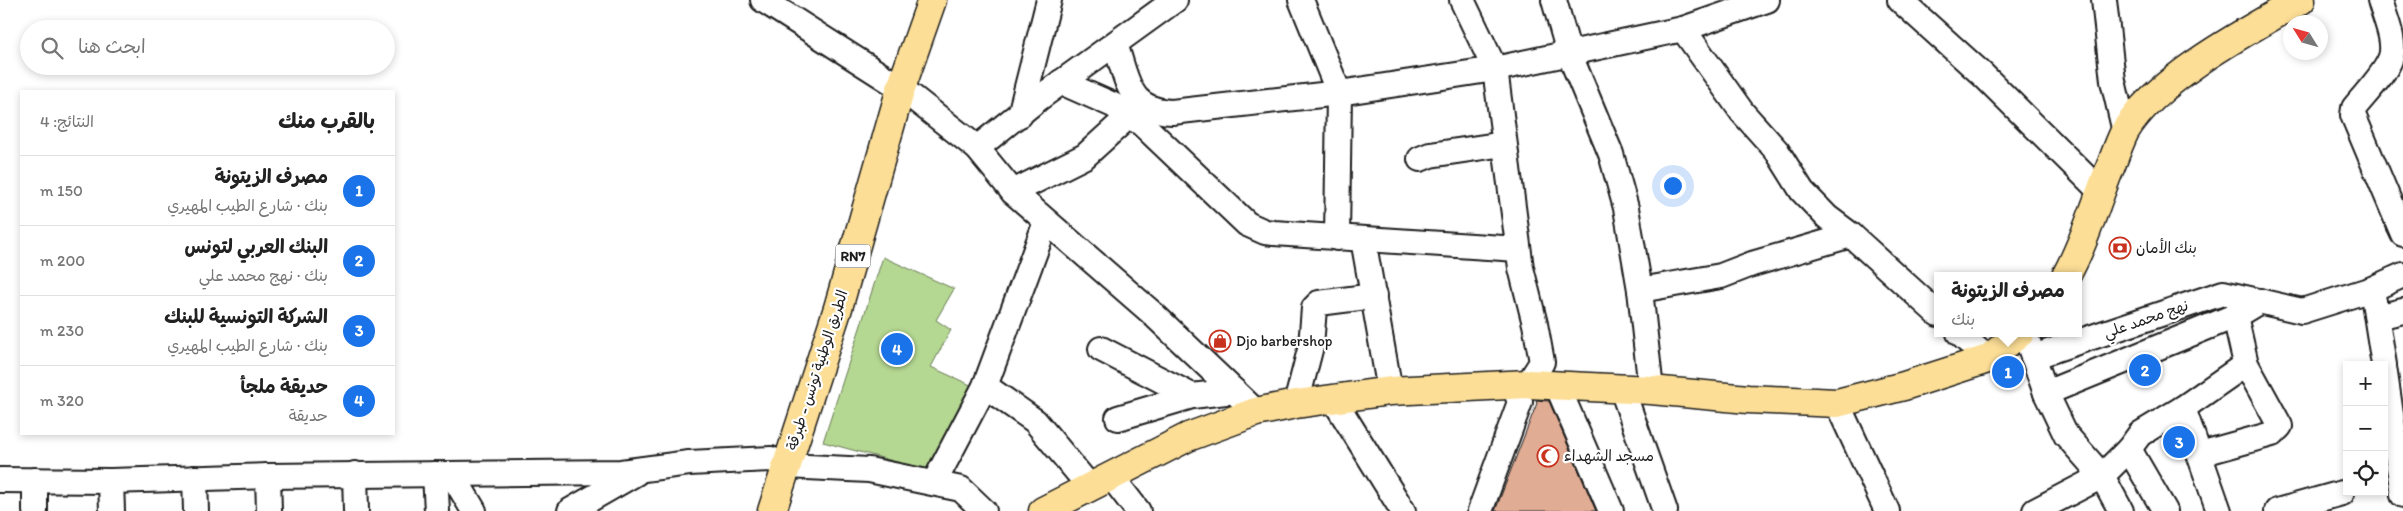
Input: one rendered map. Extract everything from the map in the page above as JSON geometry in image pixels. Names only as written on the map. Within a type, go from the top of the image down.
[{"type":"main road","name":"الطريق الوطنية تونس - طبرقة","points":[[772,511],[838,308],[901,88],[932,0]]},
{"type":"main road","points":[[2068,272],[2078,254],[2100,192],[2125,132],[2141,108],[2162,88],[2223,47],[2301,0]]},
{"type":"main road","points":[[1051,509],[1188,438],[1256,412],[1296,404],[1390,391],[1521,384],[1651,390],[1748,399],[1837,403],[1904,386],[1988,359],[2015,337]]},
{"type":"street","points":[[763,0],[901,88],[977,148],[1013,192],[1152,313],[1256,412]]},
{"type":"street","points":[[1020,115],[1049,0]]},
{"type":"street","points":[[977,148],[1038,99],[1175,0]]},
{"type":"street","points":[[1301,0],[1339,93],[1337,238]]},
{"type":"street","points":[[1462,0],[1495,69],[1518,249],[1536,324],[1542,362],[1521,384],[1520,402],[1480,511]]},
{"type":"street","points":[[1554,0],[1569,53],[1611,154],[1626,208],[1640,290],[1651,390]]},
{"type":"street","points":[[1013,192],[1085,156],[1141,116],[1339,93],[1495,69],[1684,29],[1767,0]]},
{"type":"street","points":[[1900,0],[1984,76],[2100,192]]},
{"type":"street","points":[[2104,0],[2113,81],[2125,132]]},
{"type":"street","points":[[2380,0],[2392,41],[2392,56],[2387,67],[2354,108],[2353,115],[2403,234]]},
{"type":"street","points":[[1684,29],[1742,112],[1777,151],[1802,191],[1827,217],[1851,235],[1934,310]]},
{"type":"street","points":[[1115,44],[1135,97],[1144,107],[1141,116]]},
{"type":"street","points":[[1061,82],[1141,116],[1251,227],[1265,232],[1337,238],[1518,249]]},
{"type":"street","points":[[1420,159],[1430,155],[1504,144]]},
{"type":"street","points":[[934,483],[985,386],[1046,222]]},
{"type":"street","points":[[1640,290],[1721,276],[1752,264],[1851,235]]},
{"type":"street","points":[[1362,239],[1390,391]]},
{"type":"street","name":"نهج محمد علي","points":[[2032,358],[2224,293],[2260,301],[2288,310],[2302,311],[2402,279]]},
{"type":"street","points":[[2372,289],[2383,361]]},
{"type":"street","points":[[1296,404],[1311,346],[1314,308],[1319,303],[1374,296]]},
{"type":"street","name":"نهج محمد علي","points":[[2046,393],[2235,316],[2260,301]]},
{"type":"street","points":[[2377,316],[2403,311]]},
{"type":"street","points":[[2200,454],[2272,434],[2280,426],[2246,364],[2235,316]]},
{"type":"street","points":[[1964,337],[1988,359]]},
{"type":"street","points":[[2026,337],[2046,393],[2066,435],[2102,476],[2121,511]]},
{"type":"street","points":[[1100,348],[1192,396]]},
{"type":"street","points":[[2035,511],[2102,476],[2129,450],[2140,434],[2183,408],[2246,364]]},
{"type":"street","points":[[1557,385],[1611,511]]},
{"type":"street","points":[[985,386],[1035,421],[1101,482],[1138,511]]},
{"type":"street","points":[[1622,389],[1665,511]]},
{"type":"street","points":[[1118,418],[1192,396],[1234,391]]},
{"type":"street","points":[[2388,393],[2403,495]]},
{"type":"street","points":[[1334,400],[1398,509]]},
{"type":"street","points":[[1837,403],[1887,511]]},
{"type":"street","points":[[2183,408],[2219,511]]},
{"type":"street","points":[[2129,450],[2165,511]]},
{"type":"street","points":[[0,480],[111,481],[355,474],[621,472],[688,462],[771,458],[786,466],[869,470],[961,489],[984,511]]},
{"type":"street","points":[[570,511],[643,469]]},
{"type":"street","points":[[355,474],[356,511]]},
{"type":"street","points":[[437,511],[443,474]]},
{"type":"street","points":[[443,474],[474,511]]},
{"type":"street","points":[[268,476],[269,511]]},
{"type":"street","points":[[195,478],[196,511]]},
{"type":"street","points":[[35,480],[35,511]]},
{"type":"street","points":[[111,481],[112,511]]},
{"type":"street","points":[[2277,511],[2342,493]]},
{"type":"green space","points":[[883,257],[954,289],[936,320],[951,330],[931,367],[975,387],[930,471],[823,442]]},
{"type":"building","name":"مسجد الشهداء","points":[[1536,400],[1549,401],[1596,511],[1495,511],[1537,403]]},
{"type":"place","name":"بنك الأمان","points":[[2120,248]]},
{"type":"place","name":"Djo barbershop","points":[[1220,341]]},
{"type":"place","name":"حديقة ملجأ","points":[[897,349]]},
{"type":"place","name":"البنك العربي لتونس","points":[[2145,370]]},
{"type":"place","name":"مصرف الزيتونة","points":[[2008,372]]},
{"type":"place","name":"الشركة التونسية للبنك","points":[[2179,442]]},
{"type":"place","name":"مسجد الشهداء","points":[[1548,456]]}]
